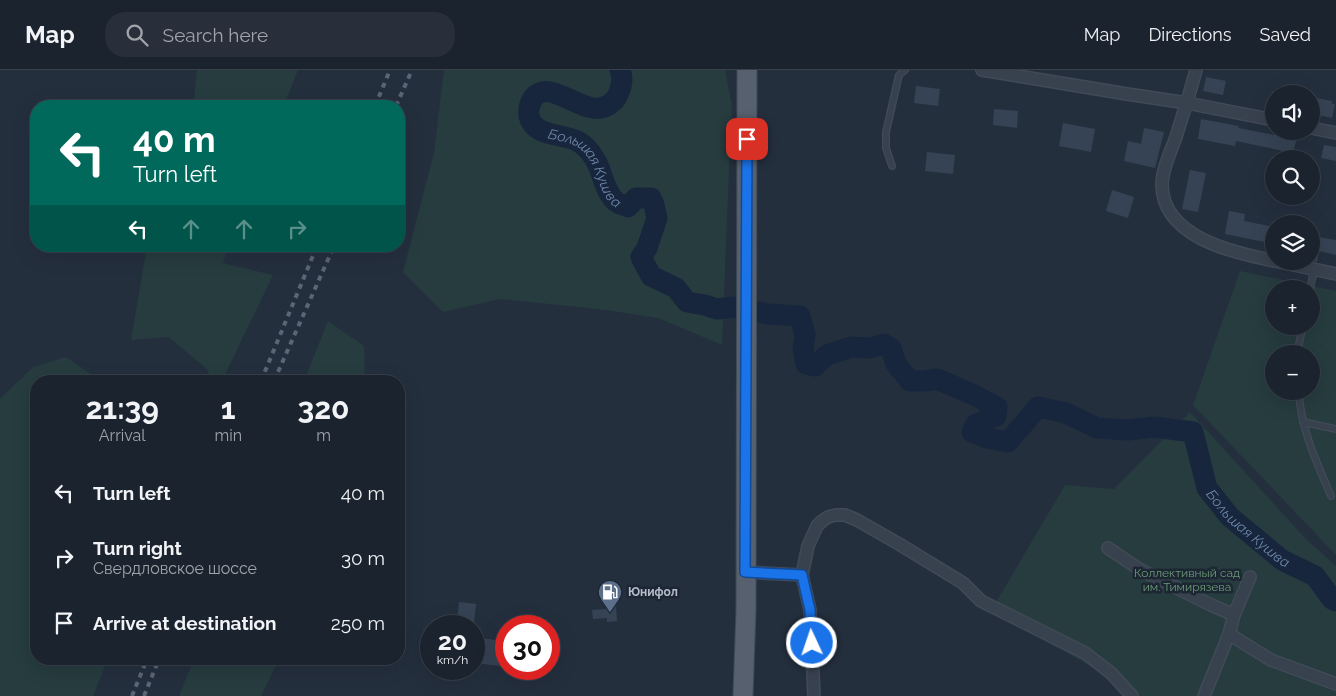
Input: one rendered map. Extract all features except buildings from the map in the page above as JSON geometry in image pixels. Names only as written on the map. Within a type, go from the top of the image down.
[{"type":"main road","points":[[743,696],[746,610],[747,70]]},
{"type":"street","points":[[982,70],[1126,94],[1187,102],[1265,118]]},
{"type":"street","points":[[1196,70],[1165,168],[1162,184],[1169,211],[1181,226],[1196,236],[1248,255],[1265,259]]},
{"type":"street","points":[[1320,130],[1336,133]]},
{"type":"street","points":[[1314,270],[1336,274]]},
{"type":"street","points":[[814,696],[810,610],[802,575],[808,546],[817,526],[828,517],[836,515],[845,515],[857,520],[963,584],[981,601],[1085,653],[1111,673],[1132,696]]},
{"type":"street","points":[[1108,548],[1139,569],[1234,615]]},
{"type":"street","points":[[745,572],[802,575]]},
{"type":"street","points":[[1204,696],[1250,578]]},
{"type":"street","points":[[1229,634],[1272,660],[1336,684]]},
{"type":"lane","points":[[892,166],[886,148],[886,132],[899,75],[905,70]]},
{"type":"lane","points":[[1312,280],[1314,270]]},
{"type":"lane","points":[[1300,400],[1303,422],[1311,447],[1331,496]]},
{"type":"lane","points":[[1303,422],[1336,430]]},
{"type":"green space","points":[[197,70],[298,70],[286,100],[194,100]]},
{"type":"green space","points":[[444,70],[725,70],[732,106],[722,345],[658,318],[606,310],[500,299],[443,312],[403,272],[434,153]]},
{"type":"green space","points":[[146,252],[227,252],[223,263],[273,275],[225,375],[207,375],[209,371],[169,337],[131,340]]},
{"type":"green space","points":[[1240,271],[1283,280],[1265,280],[1265,335],[1320,335],[1320,288],[1336,291],[1336,555],[1193,405]]},
{"type":"green space","points":[[328,321],[364,346],[365,375],[306,375]]},
{"type":"green space","points":[[66,357],[92,375],[30,375],[30,665],[106,665],[93,696],[0,696],[0,399],[33,367]]},
{"type":"green space","name":"Коллективный сад им. Тимирязева","points":[[1190,412],[1307,540],[1336,566],[1336,696],[1125,696],[1096,669],[991,611],[1065,485],[1114,489]]},
{"type":"green space","points":[[192,665],[276,665],[261,696],[179,696]]},
{"type":"waterway","name":"Большая Кушва","points":[[620,70],[622,78],[621,87],[617,97],[610,104],[601,108],[590,107],[559,95],[540,92],[532,100],[529,116],[536,128],[571,138],[581,143],[591,153],[610,195],[618,203],[628,207],[636,198],[651,198],[657,218],[647,248],[641,257],[651,276],[676,288],[687,302],[717,309],[734,307],[768,314],[800,316],[805,335],[803,349],[806,364],[815,366],[827,355],[851,347],[870,348],[884,344],[891,348],[896,364],[910,381],[937,379],[997,407],[996,416],[976,424],[972,432],[987,438],[1008,442],[1038,407],[1066,413],[1097,428],[1128,430],[1154,427],[1193,432],[1207,488],[1230,517],[1282,560],[1315,576],[1332,599],[1336,601]]},
{"type":"railway","points":[[378,100],[390,70]]},
{"type":"railway","points":[[399,100],[412,70]]},
{"type":"railway","points":[[263,375],[315,252]]},
{"type":"railway","points":[[277,375],[331,252]]},
{"type":"railway","points":[[132,696],[145,665]]},
{"type":"railway","points":[[144,696],[157,665]]},
{"type":"place","name":"Юнифол","points":[[610,613]]},
{"type":"route","points":[[747,139],[745,572],[802,575],[810,610],[812,643]]}]
